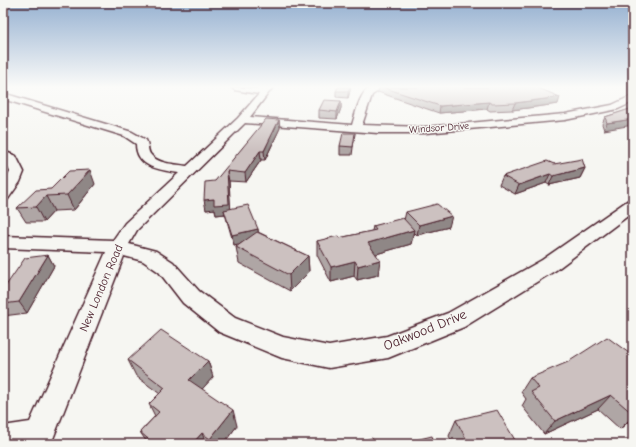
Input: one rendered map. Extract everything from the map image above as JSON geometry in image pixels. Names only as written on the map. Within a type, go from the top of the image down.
[{"type":"street","points":[[42,108],[128,134],[142,143],[144,155],[151,161],[164,166],[189,170]]},
{"type":"street","name":"New London Road","points":[[38,440],[118,246],[131,227],[242,120],[252,108]]},
{"type":"street","points":[[356,128],[363,108]]},
{"type":"street","name":"Windsor Drive","points":[[242,120],[398,131],[425,130],[565,117],[611,108]]},
{"type":"street","points":[[3,155],[11,159],[17,172],[13,182],[3,196]]},
{"type":"street","name":"Oakwood Drive","points":[[3,242],[118,246],[132,252],[149,256],[166,267],[191,297],[227,325],[282,347],[329,357],[388,347],[456,320],[549,265],[633,204]]},
{"type":"street","points":[[3,441],[38,440]]},
{"type":"building","points":[[320,108],[339,108],[337,112],[319,110]]},
{"type":"building","points":[[633,108],[633,119],[607,123],[605,117]]},
{"type":"building","points":[[266,119],[279,120],[264,151],[260,151],[245,173],[227,171],[229,204],[214,205],[214,199],[204,200],[205,182],[215,181]]},
{"type":"building","points":[[343,133],[355,133],[353,147],[340,146]]},
{"type":"building","points":[[582,159],[585,168],[553,176],[550,174],[519,185],[503,176],[547,161],[554,164]]},
{"type":"building","points":[[90,170],[67,195],[46,196],[36,207],[17,208],[36,190],[51,189],[69,171]]},
{"type":"building","points":[[437,204],[452,216],[419,225],[406,212]]},
{"type":"building","points":[[248,205],[258,229],[232,235],[224,210]]},
{"type":"building","points":[[403,218],[414,230],[368,243],[380,260],[358,266],[355,261],[331,267],[317,241],[376,230],[373,226]]},
{"type":"building","points":[[257,232],[308,256],[289,275],[236,247]]},
{"type":"building","points":[[48,255],[19,302],[3,304],[3,290],[25,258]]},
{"type":"building","points":[[161,330],[208,361],[189,380],[233,410],[210,439],[202,433],[192,444],[154,444],[140,432],[159,412],[149,404],[165,388],[128,360]]},
{"type":"building","points":[[607,337],[633,356],[633,414],[611,395],[555,421],[531,392],[539,388],[530,378],[568,362]]},
{"type":"building","points":[[497,410],[515,440],[510,441],[511,444],[469,444],[456,420]]},
{"type":"building","points":[[432,436],[435,444],[399,444]]},
{"type":"building","points":[[372,438],[373,444],[353,444],[353,443]]}]
